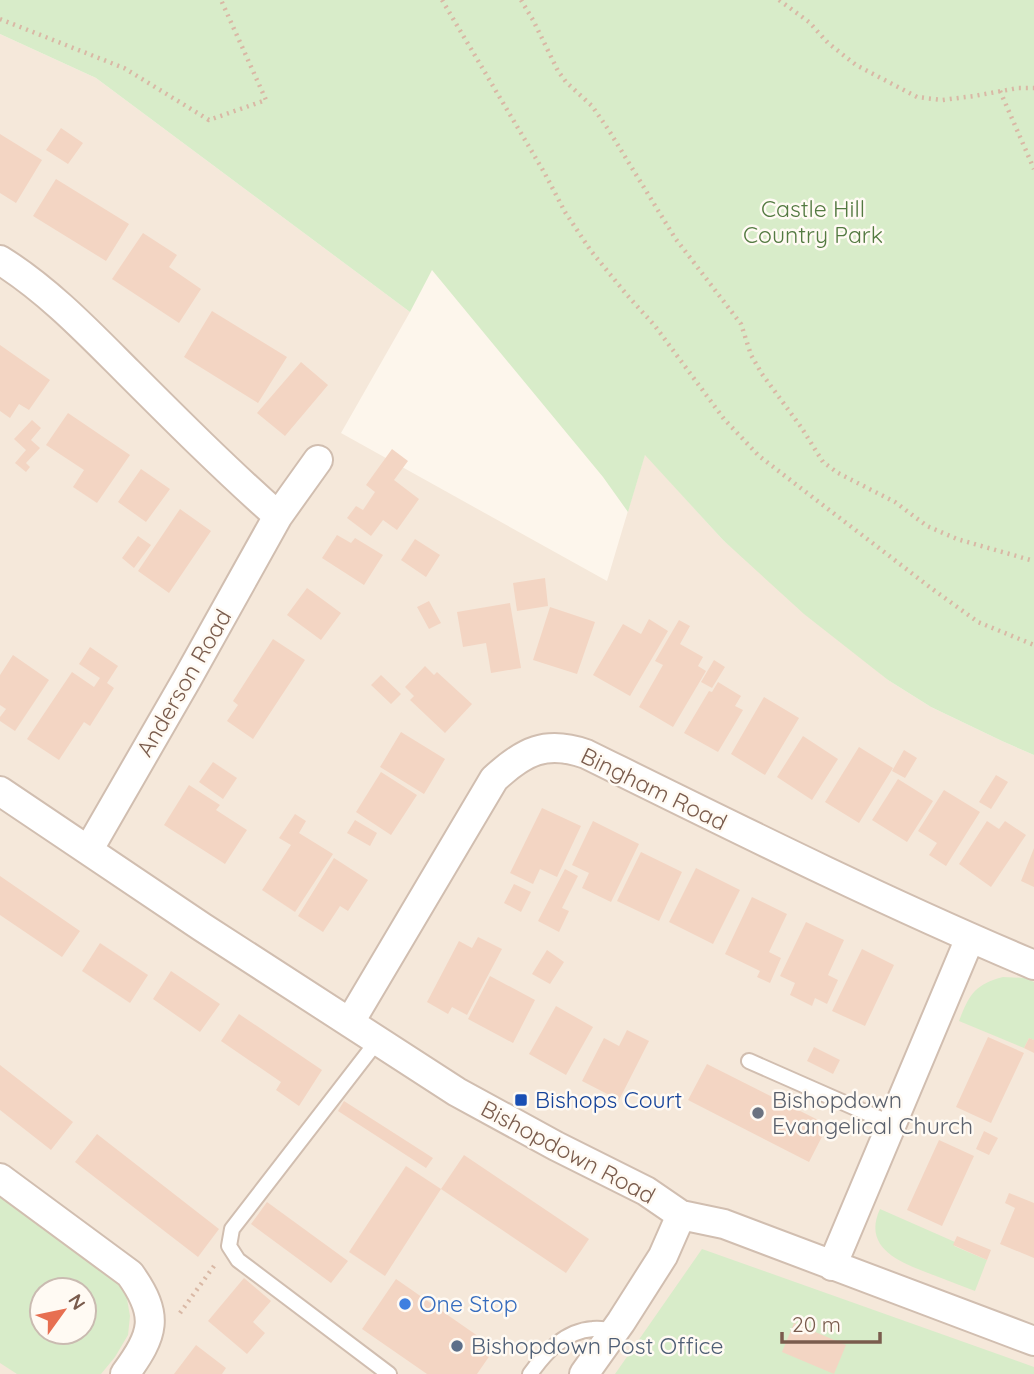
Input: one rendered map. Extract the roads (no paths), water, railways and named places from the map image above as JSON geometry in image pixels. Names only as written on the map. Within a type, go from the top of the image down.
[{"type":"street","points":[[0,260],[24,275],[93,337],[230,474],[278,516]]},
{"type":"street","name":"Anderson Road","points":[[89,849],[278,516],[318,460]]},
{"type":"street","name":"Bingham Road","points":[[350,1022],[494,779],[519,759],[543,748],[558,747],[586,754],[817,868],[1034,965]]},
{"type":"street","name":"Bishopdown Road","points":[[0,791],[202,927],[457,1092],[646,1191],[681,1215],[724,1224],[1034,1341]]},
{"type":"street","points":[[832,1266],[970,938]]},
{"type":"street","points":[[0,1178],[130,1274],[147,1302],[150,1317],[148,1335],[142,1350],[125,1374]]},
{"type":"street","points":[[584,1374],[663,1256],[681,1215]]},
{"type":"lane","points":[[378,1040],[232,1229],[229,1246],[238,1260],[389,1374]]},
{"type":"lane","points":[[749,1061],[892,1124]]},
{"type":"lane","points":[[530,1374],[544,1354],[566,1336],[591,1329],[615,1330]]},
{"type":"place","name":"Bishops Court","points":[[521,1100]]},
{"type":"place","name":"Bishopdown Evangelical Church","points":[[758,1113]]},
{"type":"place","name":"One Stop","points":[[405,1304]]},
{"type":"place","name":"Bishopdown Post Office","points":[[457,1346]]},
{"type":"park label","name":"Castle Hill Country Park","points":[[813,222]]}]
